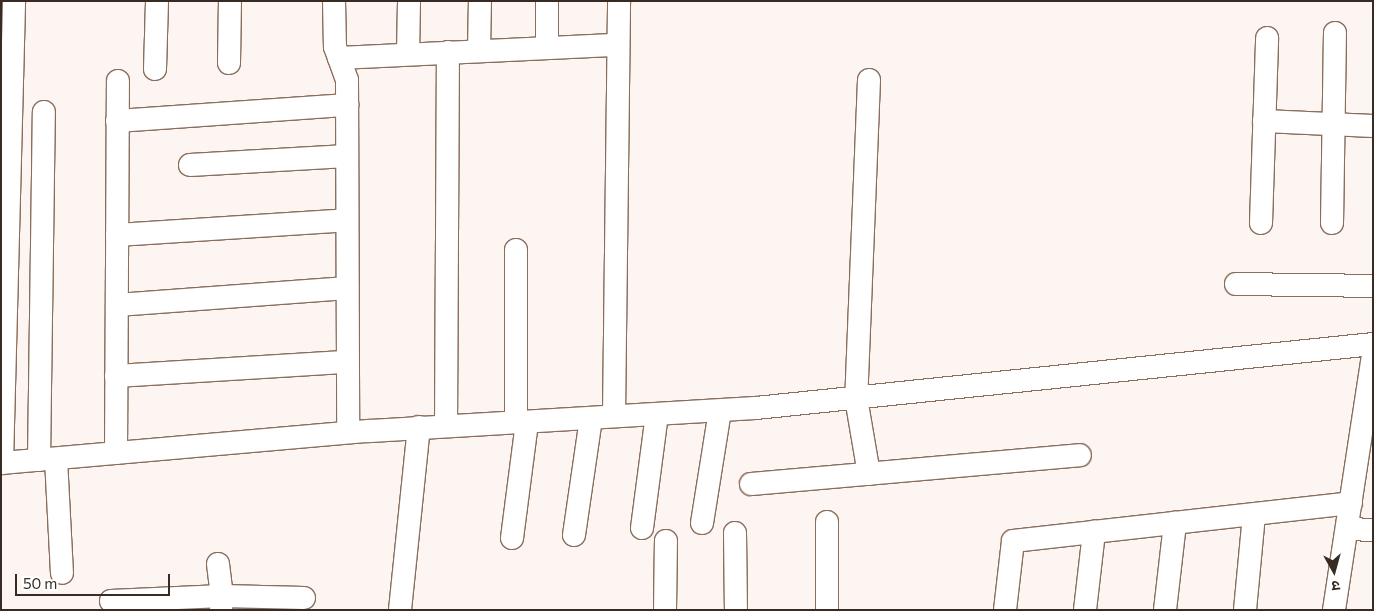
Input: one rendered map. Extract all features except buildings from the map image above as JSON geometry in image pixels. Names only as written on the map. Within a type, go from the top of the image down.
[{"type":"street","points":[[14,1],[7,82],[1,464],[348,432],[720,411],[1373,344]]},
{"type":"street","points":[[155,70],[157,1]]},
{"type":"street","points":[[229,63],[230,1]]},
{"type":"street","points":[[334,1],[336,47],[347,80],[348,432]]},
{"type":"street","points":[[408,54],[409,1]]},
{"type":"street","points":[[480,1],[480,51]]},
{"type":"street","points":[[547,1],[547,48]]},
{"type":"street","points":[[614,416],[619,1]]},
{"type":"street","points":[[1332,223],[1336,33]]},
{"type":"street","points":[[1261,223],[1267,38]]},
{"type":"street","points":[[339,58],[618,45]]},
{"type":"street","points":[[446,426],[448,52]]},
{"type":"street","points":[[869,80],[856,398],[869,474]]},
{"type":"street","points":[[116,453],[118,81]]},
{"type":"street","points":[[117,121],[346,105]]},
{"type":"street","points":[[44,112],[48,459],[62,573]]},
{"type":"street","points":[[1264,121],[1373,126]]},
{"type":"street","points":[[190,165],[347,156]]},
{"type":"street","points":[[117,235],[347,220]]},
{"type":"street","points":[[512,538],[521,422],[516,250]]},
{"type":"street","points":[[1236,284],[1373,286]]},
{"type":"street","points":[[117,305],[347,288]]},
{"type":"street","points":[[1334,610],[1373,354]]},
{"type":"street","points":[[116,376],[348,362]]},
{"type":"street","points":[[702,523],[720,411]]},
{"type":"street","points":[[642,528],[657,414]]},
{"type":"street","points":[[574,535],[592,418]]},
{"type":"street","points":[[400,610],[419,428]]},
{"type":"street","points":[[751,484],[1080,455]]},
{"type":"street","points":[[1005,610],[1013,541],[1351,504]]},
{"type":"street","points":[[1245,610],[1254,514]]},
{"type":"street","points":[[826,610],[827,522]]},
{"type":"street","points":[[1165,610],[1175,523]]},
{"type":"street","points":[[1347,529],[1373,530]]},
{"type":"street","points":[[1085,610],[1094,532]]},
{"type":"street","points":[[735,533],[736,610]]},
{"type":"street","points":[[665,610],[666,541]]},
{"type":"street","points":[[218,564],[221,603]]},
{"type":"street","points":[[110,601],[221,603],[304,598]]}]
